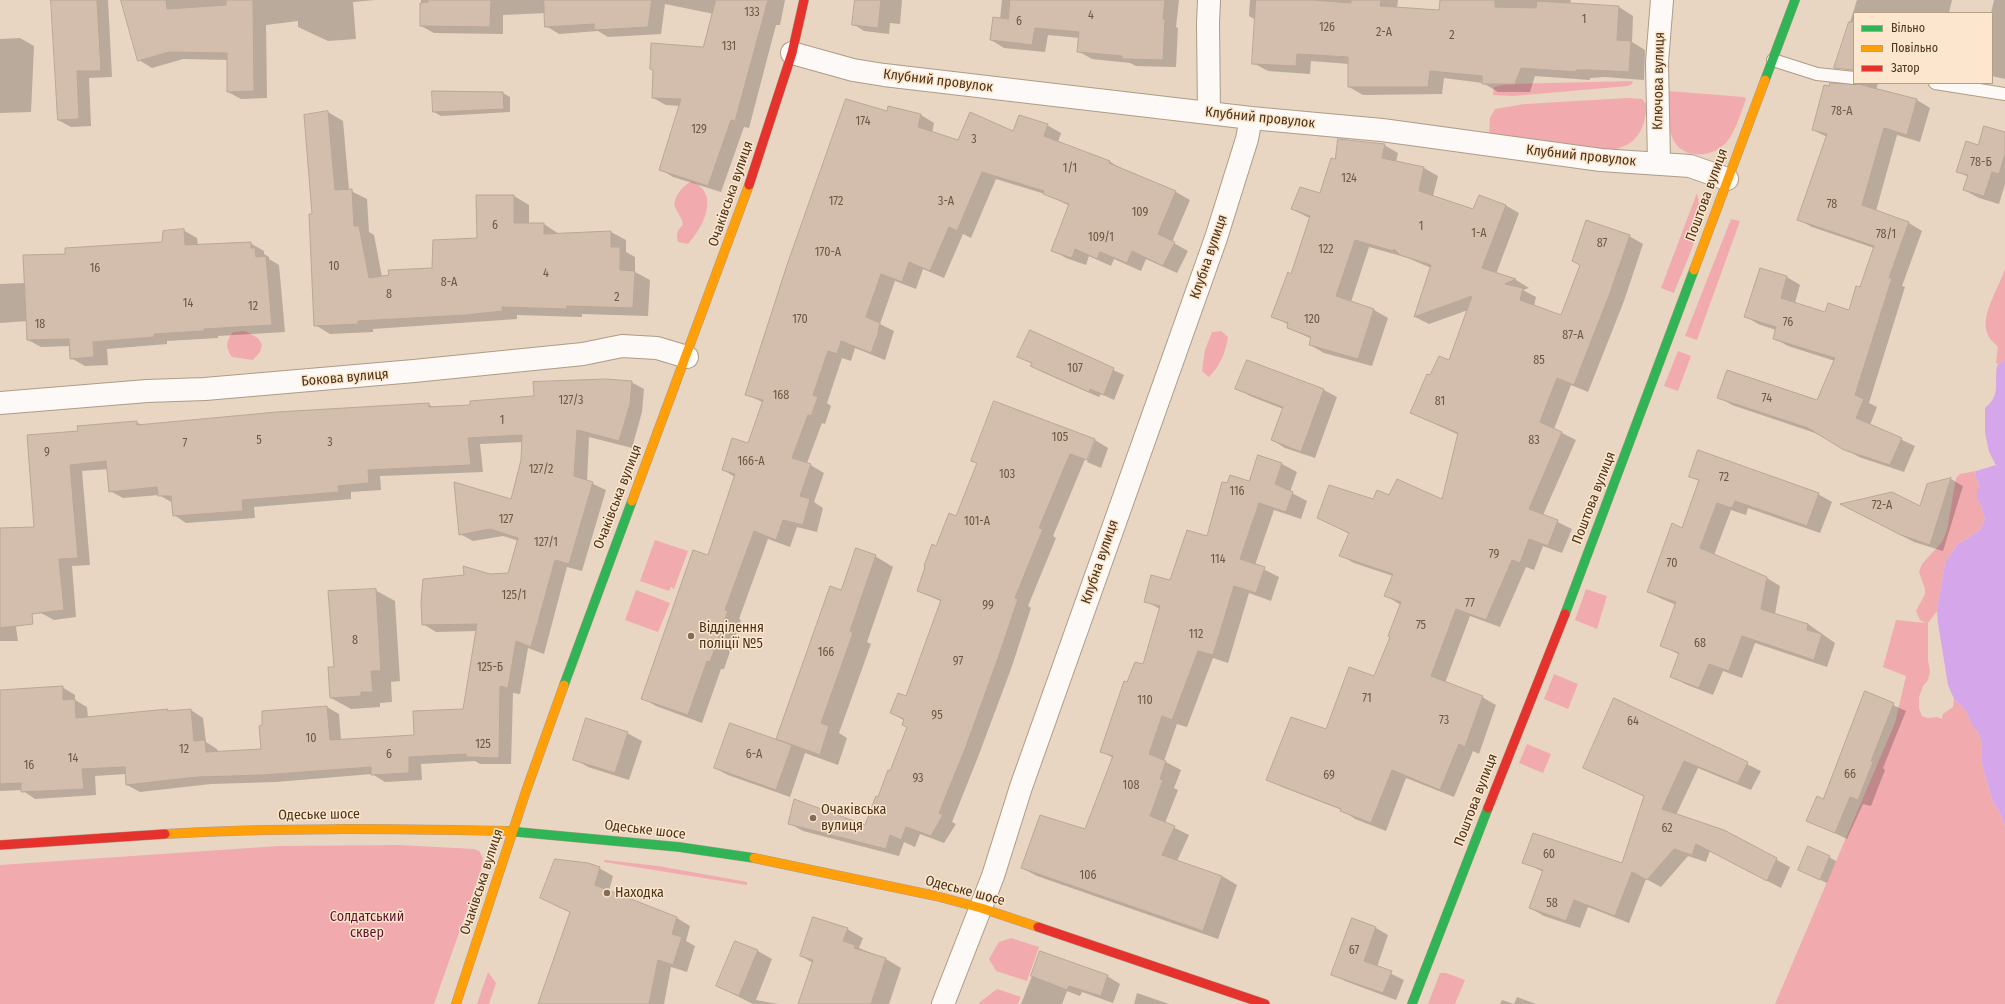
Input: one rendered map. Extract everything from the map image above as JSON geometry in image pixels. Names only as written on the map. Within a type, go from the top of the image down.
[{"type":"main road","name":"Очаківська вулиця","points":[[456,1004],[513,831],[601,581],[687,357],[743,205],[792,53],[804,0]]},
{"type":"main road","name":"Поштова вулиця","points":[[1412,1004],[1503,769],[1568,609],[1673,332],[1727,179],[1795,0]]},
{"type":"main road","name":"Одеське шосе","points":[[0,846],[217,831],[284,829],[452,828],[605,838],[757,859],[936,896],[981,908],[1138,959],[1265,1004]]},
{"type":"street","points":[[1209,0],[1209,113]]},
{"type":"street","name":"Ключова вулиця","points":[[1659,163],[1657,62],[1662,0]]},
{"type":"street","name":"Клубний провулок","points":[[792,53],[853,70],[884,75],[1251,118],[1382,130],[1601,160],[1690,166],[1727,179]]},
{"type":"street","name":"Клубна вулиця","points":[[944,1004],[981,908],[1053,696],[1216,238],[1247,139],[1251,118]]},
{"type":"street","name":"Бокова вулиця","points":[[0,403],[147,391],[212,389],[414,372],[583,354],[622,346],[657,348],[687,357]]},
{"type":"lane","points":[[1773,60],[1817,74],[1853,78]]},
{"type":"lane","points":[[1941,84],[2005,94]]},
{"type":"green space","points":[[1633,81],[1632,84],[1628,86],[1513,96],[1493,95],[1494,87],[1507,84]]},
{"type":"green space","points":[[1668,91],[1744,97],[1746,99],[1732,134],[1723,145],[1708,153],[1691,154],[1683,151],[1677,145],[1670,132],[1668,120]]},
{"type":"green space","points":[[1628,98],[1642,99],[1647,105],[1646,114],[1638,135],[1628,144],[1620,148],[1611,150],[1489,137],[1490,118],[1495,109],[1525,104]]},
{"type":"green space","points":[[692,182],[701,187],[706,194],[707,202],[704,220],[688,244],[678,242],[678,232],[683,225],[675,207],[675,200],[682,188]]},
{"type":"green space","points":[[1697,193],[1699,218],[1697,231],[1674,293],[1661,288]]},
{"type":"green space","points":[[1731,219],[1740,221],[1697,340],[1685,336]]},
{"type":"green space","points":[[2005,269],[2005,359],[1998,365],[1996,362],[1998,347],[1988,335],[1986,319],[1991,302]]},
{"type":"green space","points":[[245,331],[258,338],[262,345],[260,352],[253,360],[232,357],[227,347],[229,338],[233,332]]},
{"type":"green space","points":[[1221,331],[1228,337],[1225,349],[1217,368],[1209,377],[1202,371],[1205,350],[1212,332]]},
{"type":"green space","points":[[1678,351],[1691,356],[1678,391],[1664,386]]},
{"type":"green space","points":[[1976,471],[1975,476],[1980,486],[1977,500],[1981,505],[1985,520],[1980,530],[1957,545],[1945,563],[1937,611],[1928,623],[1928,660],[1930,671],[1928,680],[1923,686],[1919,697],[1919,708],[1922,716],[1928,718],[1937,717],[1942,719],[1943,714],[1953,707],[1954,699],[1966,710],[1982,743],[1982,763],[1986,779],[1993,802],[1998,809],[2005,826],[2005,1004],[1775,1004],[1895,723],[1906,676],[1883,667],[1896,620],[1926,623],[1920,620],[1916,611],[1925,594],[1925,589],[1919,572],[1922,564],[1942,542],[1947,530],[1956,478],[1960,474]]},
{"type":"green space","points":[[655,540],[688,551],[674,589],[671,587],[669,591],[640,581]]},
{"type":"green space","points":[[1586,589],[1607,596],[1597,629],[1575,620]]},
{"type":"green space","points":[[636,590],[670,603],[658,632],[625,620]]},
{"type":"green space","points":[[1554,674],[1578,684],[1568,709],[1544,699]]},
{"type":"green space","points":[[1527,744],[1551,754],[1543,773],[1519,763]]},
{"type":"green space","name":"Солдатський сквер","points":[[398,845],[474,849],[479,851],[483,858],[481,870],[434,1004],[0,1004],[0,865],[279,846]]},
{"type":"green space","points":[[605,860],[658,866],[747,882],[747,885],[604,862]]},
{"type":"green space","points":[[1011,938],[1039,947],[1027,981],[996,971],[989,959],[999,942]]},
{"type":"green space","points":[[488,972],[496,983],[489,1004],[477,1004]]},
{"type":"green space","points":[[1440,973],[1446,973],[1465,980],[1455,1004],[1428,1004]]},
{"type":"green space","points":[[997,989],[1021,997],[1018,1004],[979,1004]]},
{"type":"shaded area","points":[[2005,359],[2005,826],[1998,809],[1993,802],[1986,779],[1982,763],[1982,743],[1978,732],[1972,725],[1966,710],[1954,699],[1948,685],[1937,611],[1945,563],[1957,545],[1980,530],[1985,520],[1981,505],[1977,500],[1977,491],[1980,486],[1975,476],[1976,471],[1996,465],[1989,452],[1985,432],[1985,408],[1995,394],[1997,366]]},
{"type":"building","points":[[51,0],[97,0],[101,71],[77,71],[79,119],[58,120]]},
{"type":"building","points":[[121,0],[166,0],[167,9],[226,5],[226,0],[253,0],[254,91],[227,92],[227,53],[169,52],[138,61]]},
{"type":"building","points":[[428,0],[491,0],[490,27],[420,26],[420,3],[428,2]]},
{"type":"building","points":[[544,0],[652,0],[648,27],[594,30],[594,24],[545,27]]},
{"type":"building","points":[[716,0],[768,0],[735,121],[731,120],[708,186],[659,170],[681,99],[652,98],[653,70],[650,69],[651,43],[703,47]]},
{"type":"building","points":[[855,0],[881,0],[878,28],[852,25]]},
{"type":"building","points":[[1010,0],[1165,0],[1163,19],[1165,19],[1163,60],[1122,59],[1122,56],[1077,52],[1079,32],[1035,28],[1032,45],[990,40],[993,17],[1008,19]]},
{"type":"building","points":[[1256,0],[1313,0],[1351,3],[1351,0],[1381,0],[1380,6],[1439,10],[1440,0],[1495,0],[1495,7],[1536,8],[1537,1],[1619,6],[1617,40],[1631,41],[1629,72],[1576,70],[1576,72],[1521,68],[1515,84],[1482,84],[1482,76],[1430,71],[1428,87],[1348,87],[1348,57],[1297,54],[1296,66],[1252,64]]},
{"type":"building","points":[[1849,22],[1853,22],[1853,70],[1834,68]]},
{"type":"building","points":[[1830,83],[1858,84],[1917,99],[1907,135],[1884,128],[1862,205],[1909,222],[1889,278],[1892,278],[1855,395],[1864,399],[1856,418],[1902,438],[1890,465],[1844,450],[1808,428],[1717,398],[1727,370],[1817,400],[1835,358],[1773,339],[1776,327],[1744,317],[1760,268],[1787,276],[1781,298],[1825,312],[1828,303],[1849,310],[1856,286],[1860,287],[1874,246],[1797,220],[1827,134],[1812,130],[1824,85],[1829,86]]},
{"type":"building","points":[[432,91],[503,92],[504,109],[433,112]]},
{"type":"building","points":[[846,99],[887,111],[888,106],[921,114],[918,127],[958,140],[970,112],[1013,131],[1019,115],[1048,124],[1044,136],[1110,161],[1109,163],[1176,191],[1158,234],[1175,242],[1163,266],[1132,251],[1127,263],[1100,252],[1097,259],[1075,249],[1072,258],[1051,251],[1069,204],[1043,194],[1044,191],[982,172],[957,231],[949,227],[930,271],[909,262],[902,282],[881,274],[866,317],[880,323],[879,331],[871,353],[841,341],[837,354],[828,351],[813,395],[818,397],[811,416],[808,415],[792,458],[811,464],[800,496],[810,499],[803,525],[783,520],[776,540],[754,531],[725,610],[728,611],[710,662],[707,661],[688,715],[641,699],[693,550],[708,555],[735,474],[722,470],[732,438],[748,443],[763,400],[745,395],[787,265]]},
{"type":"building","points":[[328,111],[335,190],[352,189],[354,226],[359,226],[369,278],[389,275],[388,270],[432,268],[433,240],[477,238],[476,195],[514,195],[514,223],[544,223],[544,234],[611,231],[611,247],[620,247],[620,270],[635,271],[633,308],[567,306],[567,309],[502,307],[503,311],[466,315],[358,321],[358,324],[314,326],[309,214],[312,214],[304,115]]},
{"type":"building","points":[[1984,126],[2005,132],[2005,154],[1999,174],[1992,172],[1984,196],[1963,190],[1968,175],[1956,172],[1966,141],[1978,145]]},
{"type":"building","points":[[1338,139],[1385,144],[1382,158],[1424,167],[1419,191],[1473,209],[1479,195],[1506,205],[1482,268],[1516,279],[1505,284],[1523,288],[1520,300],[1561,315],[1580,265],[1572,261],[1586,220],[1630,235],[1610,293],[1574,385],[1557,378],[1540,422],[1562,432],[1529,509],[1558,520],[1548,546],[1529,539],[1520,563],[1512,560],[1486,620],[1456,609],[1431,676],[1483,696],[1465,747],[1459,744],[1440,790],[1392,770],[1371,823],[1340,811],[1341,809],[1266,780],[1291,717],[1326,729],[1349,667],[1374,676],[1390,637],[1388,636],[1401,602],[1384,596],[1393,574],[1339,556],[1349,533],[1317,518],[1329,485],[1373,499],[1377,490],[1389,495],[1397,479],[1442,499],[1458,433],[1410,413],[1427,374],[1430,375],[1439,356],[1449,360],[1472,296],[1414,317],[1431,265],[1400,255],[1394,249],[1393,251],[1355,240],[1336,296],[1374,309],[1358,359],[1309,345],[1311,337],[1287,328],[1288,323],[1271,317],[1288,272],[1291,274],[1310,216],[1291,209],[1300,187],[1320,193],[1331,158],[1335,159]]},
{"type":"building","points":[[184,229],[185,245],[251,242],[251,248],[255,248],[256,257],[266,256],[272,325],[204,329],[204,331],[154,334],[154,337],[93,342],[94,357],[70,359],[69,339],[27,340],[23,255],[65,254],[65,248],[162,242],[163,231]]},
{"type":"building","points":[[1030,330],[1114,368],[1104,395],[1090,389],[1089,392],[1030,366],[1032,363],[1017,357]]},
{"type":"building","points":[[1247,360],[1324,389],[1301,452],[1271,440],[1283,407],[1235,389]]},
{"type":"building","points":[[606,379],[632,381],[630,404],[619,441],[577,430],[574,476],[593,482],[569,564],[555,560],[531,647],[516,641],[508,688],[500,686],[499,758],[466,757],[466,754],[409,757],[409,773],[371,775],[371,767],[263,775],[197,777],[126,785],[125,767],[82,769],[84,789],[21,792],[21,783],[0,784],[0,690],[63,686],[63,700],[75,699],[76,718],[168,709],[167,711],[191,709],[194,741],[205,740],[206,752],[261,749],[259,726],[262,725],[262,711],[327,706],[330,740],[414,735],[413,711],[463,709],[477,624],[422,625],[421,602],[423,579],[464,575],[463,566],[490,574],[508,573],[518,538],[490,529],[459,535],[454,482],[511,499],[521,460],[522,435],[468,438],[471,465],[368,470],[369,483],[338,486],[339,492],[242,500],[243,511],[173,516],[171,496],[158,496],[157,487],[109,492],[106,461],[70,465],[78,558],[59,559],[64,610],[32,614],[33,624],[0,628],[0,528],[34,527],[27,435],[78,431],[77,426],[137,421],[137,425],[277,412],[429,403],[429,407],[470,405],[470,401],[534,396],[533,382]]},
{"type":"building","points":[[994,401],[1095,439],[1087,460],[1070,454],[1039,528],[1043,529],[1015,598],[1018,599],[997,661],[965,749],[939,813],[943,815],[931,836],[906,827],[901,840],[890,835],[886,849],[788,824],[794,799],[865,825],[888,770],[890,771],[907,727],[902,725],[904,719],[890,713],[898,693],[906,696],[941,600],[917,591],[925,567],[924,566],[932,544],[936,546],[949,513],[956,516],[977,463],[971,461]]},
{"type":"building","points":[[1698,450],[1819,493],[1807,526],[1735,501],[1732,508],[1717,503],[1700,548],[1767,577],[1761,609],[1808,624],[1807,630],[1822,634],[1814,660],[1742,636],[1729,671],[1709,664],[1699,688],[1670,677],[1679,653],[1660,646],[1676,602],[1647,592],[1672,523],[1682,528],[1699,480],[1689,477]]},
{"type":"building","points":[[1258,455],[1282,463],[1275,484],[1293,492],[1286,512],[1259,503],[1240,559],[1265,567],[1256,593],[1234,586],[1213,655],[1198,651],[1172,720],[1162,716],[1149,754],[1166,761],[1160,779],[1163,780],[1150,816],[1175,826],[1162,855],[1222,876],[1203,931],[1021,868],[1040,815],[1085,829],[1113,756],[1100,752],[1124,681],[1127,682],[1135,662],[1143,664],[1160,606],[1144,602],[1151,575],[1170,580],[1187,530],[1207,536],[1222,482],[1227,483],[1230,475],[1249,481]]},
{"type":"building","points":[[1951,478],[1930,545],[1901,535],[1840,504],[1892,492],[1920,506],[1927,484]]},
{"type":"building","points":[[856,548],[876,555],[850,631],[853,633],[821,723],[829,726],[820,755],[776,739],[830,586],[841,590]]},
{"type":"building","points":[[376,589],[381,671],[371,671],[373,692],[361,692],[361,696],[330,698],[328,667],[334,667],[328,591]]},
{"type":"building","points":[[1865,691],[1894,703],[1871,761],[1873,762],[1858,800],[1850,797],[1835,833],[1806,821],[1817,796],[1823,799]]},
{"type":"building","points":[[1614,698],[1748,762],[1738,783],[1684,761],[1662,809],[1724,830],[1777,858],[1767,881],[1696,844],[1692,855],[1674,849],[1647,880],[1632,872],[1615,916],[1574,900],[1566,921],[1529,908],[1543,870],[1522,863],[1533,833],[1622,863],[1644,796],[1583,768]]},
{"type":"building","points":[[586,718],[628,732],[615,773],[573,760]]},
{"type":"building","points":[[730,723],[792,745],[776,790],[714,768]]},
{"type":"building","points":[[1808,846],[1830,856],[1820,880],[1798,870]]},
{"type":"building","points":[[555,859],[588,863],[600,867],[595,885],[677,917],[672,934],[682,937],[673,965],[658,960],[649,1004],[538,1004],[570,912],[540,898]]},
{"type":"building","points":[[813,917],[848,928],[843,941],[855,945],[854,948],[886,958],[871,1004],[798,1004],[813,960],[800,956]]},
{"type":"building","points":[[1352,918],[1376,927],[1364,961],[1392,971],[1383,993],[1331,975]]},
{"type":"building","points":[[735,941],[758,950],[739,996],[716,986]]},
{"type":"building","points":[[1040,951],[1108,975],[1101,996],[1069,986],[1067,990],[1031,976]]},
{"type":"traffic: fast","points":[[1765,80],[1795,0]]},
{"type":"traffic: fast","points":[[1565,614],[1694,270]]},
{"type":"traffic: fast","points":[[564,685],[632,501]]},
{"type":"traffic: fast","points":[[1412,1004],[1488,808]]},
{"type":"traffic: fast","points":[[507,831],[679,847],[754,858]]},
{"type":"traffic: slow","points":[[1694,270],[1765,80]]},
{"type":"traffic: slow","points":[[632,501],[749,185]]},
{"type":"traffic: slow","points":[[456,1004],[526,791],[564,685]]},
{"type":"traffic: slow","points":[[165,834],[293,829],[507,831]]},
{"type":"traffic: slow","points":[[754,858],[936,896],[981,908],[1038,927]]},
{"type":"traffic: jam","points":[[749,185],[792,53],[804,0]]},
{"type":"traffic: jam","points":[[1488,808],[1565,614]]},
{"type":"traffic: jam","points":[[0,845],[165,834]]},
{"type":"traffic: jam","points":[[1038,927],[1265,1004]]},
{"type":"place","name":"Відділення поліції №5","points":[[691,636]]},
{"type":"place","name":"Очаківська вулиця","points":[[813,818]]},
{"type":"place","name":"Находка","points":[[607,893]]}]
